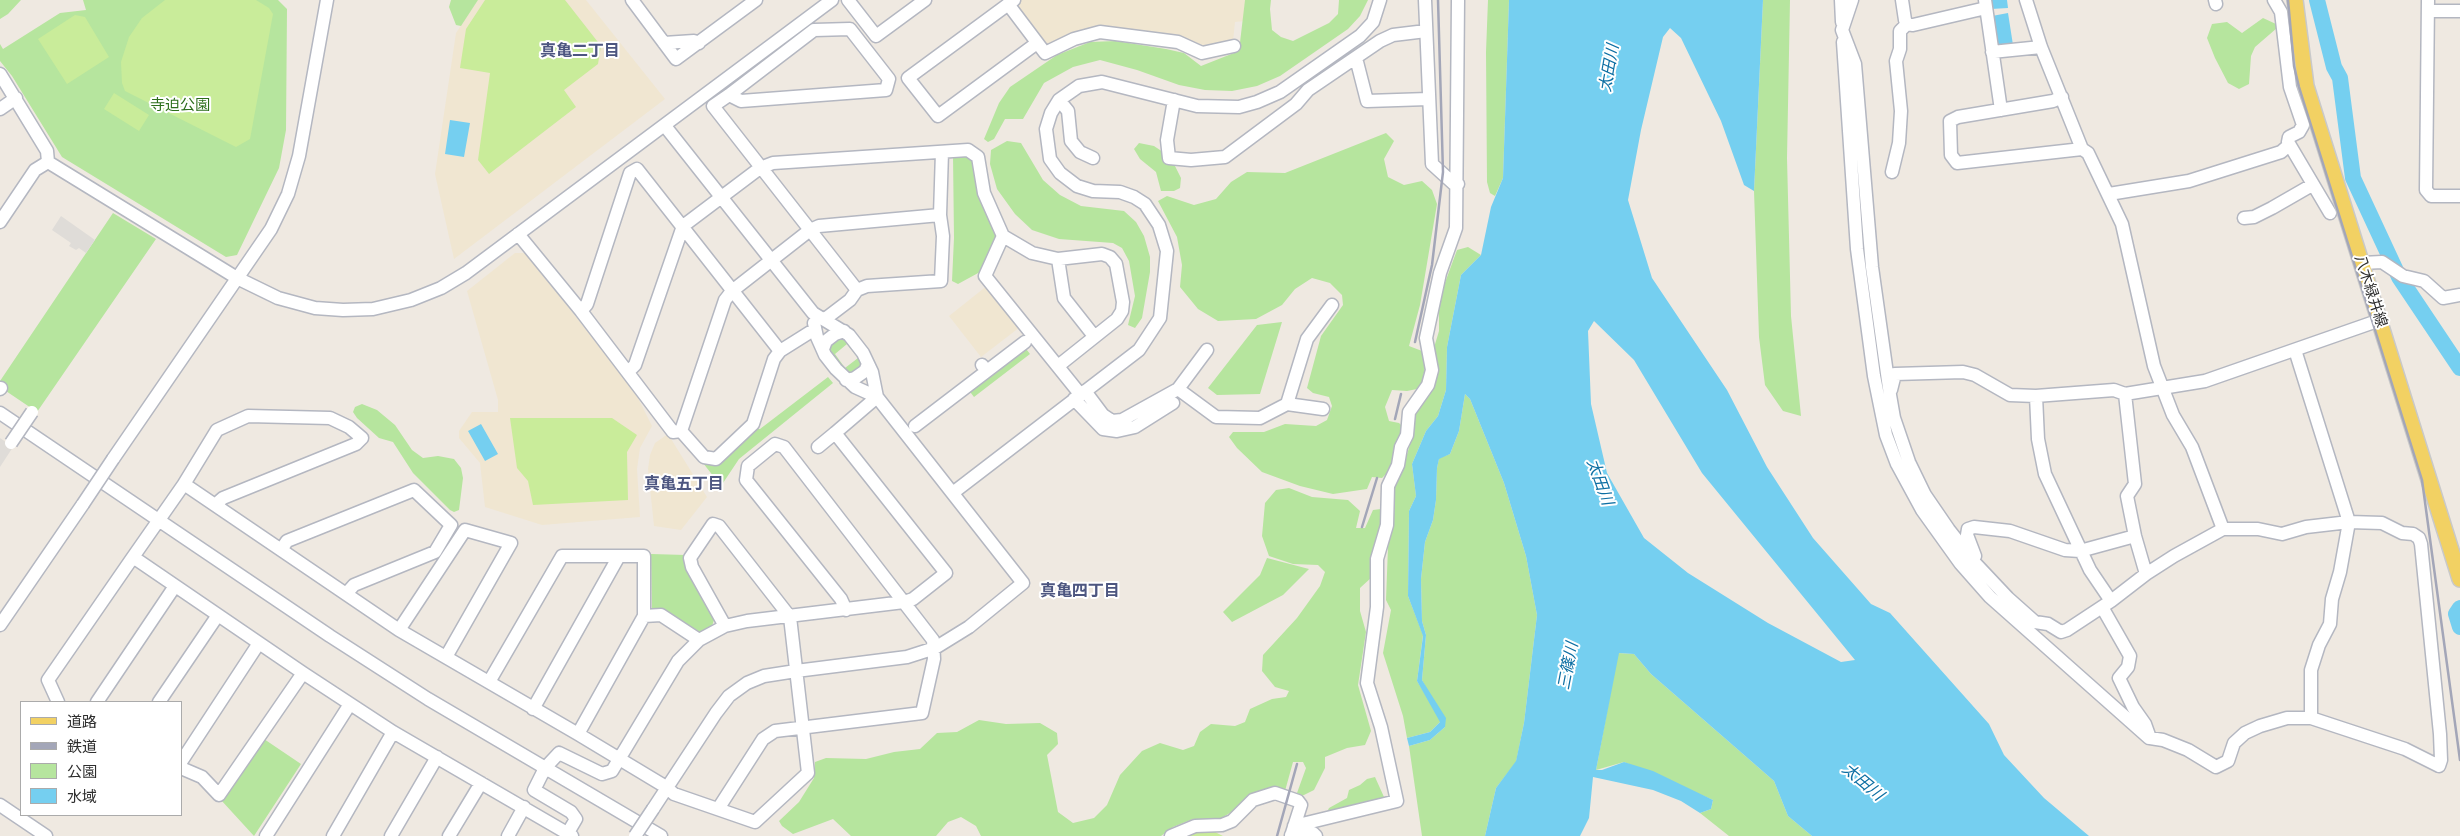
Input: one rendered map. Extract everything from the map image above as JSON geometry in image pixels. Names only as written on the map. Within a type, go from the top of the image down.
[{"type":"main road","name":"八木緑井線","points":[[2295,0],[2306,86],[2460,579]]},
{"type":"street","points":[[0,625],[271,229],[288,194],[299,156],[327,0]]},
{"type":"street","points":[[632,0],[676,59],[756,0]]},
{"type":"street","points":[[48,162],[237,278],[278,298],[315,308],[373,309],[411,300],[441,288],[466,273],[832,0]]},
{"type":"street","points":[[848,0],[876,36],[925,0]]},
{"type":"street","points":[[954,492],[1139,350],[1150,336],[1160,318],[1167,251],[1159,224],[1144,204],[1134,197],[1120,192],[1093,191],[1077,186],[1060,173],[1050,159],[1046,129],[1051,113],[1059,100],[1079,86],[1102,82],[1206,107],[1239,107],[1280,92],[1360,36],[1373,22],[1380,0]]},
{"type":"street","points":[[1425,0],[1432,164],[1454,184],[1458,184]]},
{"type":"street","points":[[1292,833],[1397,801],[1381,727],[1367,683],[1377,607],[1377,560],[1387,525],[1388,486],[1398,465],[1401,447],[1407,435],[1409,412],[1428,386],[1432,370],[1426,338],[1440,272],[1456,228],[1458,184],[1458,0]]},
{"type":"street","points":[[1842,0],[1842,30],[1857,249],[1874,376],[1886,435],[1897,464],[1922,510],[1960,563],[1990,597],[2160,748]]},
{"type":"street","points":[[1852,0],[1842,30],[1855,64],[1872,267],[1894,418],[1908,462],[1925,494],[1975,563],[2008,598],[2035,622],[2048,624],[2061,632],[2068,630],[2107,604],[2146,574],[2223,529],[2258,528],[2282,534],[2306,528],[2349,522],[2382,523],[2419,538],[2442,760],[2439,766],[2405,748],[2311,718],[2287,718],[2260,726],[2245,733],[2234,743],[2228,761],[2216,767],[2188,750],[2163,740],[2150,738]]},
{"type":"street","points":[[1902,0],[1908,24]]},
{"type":"street","points":[[2026,0],[2041,47],[2082,149],[2088,153],[2109,194],[2128,244],[2154,366],[2161,388],[2192,447],[2223,529]]},
{"type":"street","points":[[2274,0],[2282,12],[2290,87],[2304,125],[2299,132],[2290,137],[2288,142],[2330,213]]},
{"type":"street","points":[[1037,44],[938,116],[908,78],[1011,2],[1037,44],[1045,53],[1074,39],[1100,32],[1178,42],[1202,53],[1234,46]]},
{"type":"street","points":[[1892,172],[1899,143],[1901,111],[1896,61],[1900,49],[1900,31],[1908,24],[1913,25],[1985,4],[2001,110]]},
{"type":"street","points":[[2460,11],[2428,5],[2426,190],[2431,196],[2460,196]]},
{"type":"street","points":[[729,95],[741,100],[886,90],[889,79],[850,29],[814,30],[713,106],[857,290]]},
{"type":"street","points":[[1174,100],[1166,140],[1168,158],[1191,160],[1225,157],[1296,104],[1308,90],[1380,41],[1393,36],[1426,31]]},
{"type":"street","points":[[664,42],[694,41],[699,43]]},
{"type":"street","points":[[1992,52],[2041,47]]},
{"type":"street","points":[[1356,58],[1367,101],[1428,99]]},
{"type":"street","points":[[0,74],[47,151],[48,162]]},
{"type":"street","points":[[2062,97],[2053,101],[1958,117],[1950,121],[1951,155],[1957,163],[2082,149]]},
{"type":"street","points":[[0,109],[16,98]]},
{"type":"street","points":[[1059,100],[1068,111],[1071,141],[1080,152],[1094,158]]},
{"type":"street","points":[[635,836],[666,787],[729,696],[747,683],[764,676],[884,661],[906,657],[935,648],[969,627],[1023,583],[954,492],[878,397],[863,353],[844,331],[813,313],[665,126]]},
{"type":"street","points":[[2109,194],[2189,181],[2281,152],[2289,145]]},
{"type":"street","points":[[628,372],[636,365],[683,226],[760,168],[773,163],[942,152],[948,150],[968,150],[978,156],[984,193],[1003,236],[1032,253],[1058,258],[1102,254],[1110,257],[1116,264],[1123,302],[1122,311],[1117,319],[1058,366]]},
{"type":"street","points":[[825,320],[850,300],[857,290],[867,286],[940,281],[944,236],[940,215],[942,152]]},
{"type":"street","points":[[0,222],[4,208],[35,170],[48,162]]},
{"type":"street","points":[[581,311],[587,304],[630,173],[637,169],[643,174],[780,352]]},
{"type":"street","points":[[2244,218],[2260,214],[2312,185]]},
{"type":"street","points":[[681,431],[725,300],[732,291],[810,230],[819,226],[940,215]]},
{"type":"street","points":[[518,234],[581,311],[673,432],[681,431]]},
{"type":"street","points":[[1003,236],[985,276],[1058,366],[1103,429],[1117,431],[1135,426],[1173,403]]},
{"type":"street","points":[[1058,258],[1064,298],[1094,336]]},
{"type":"street","points":[[2362,263],[2382,262],[2403,276],[2424,281],[2443,298],[2460,295]]},
{"type":"street","points":[[1287,404],[1307,338],[1332,305]]},
{"type":"street","points":[[813,313],[815,329],[823,349],[836,369],[855,387],[878,397]]},
{"type":"street","points":[[1886,435],[1892,425],[1889,402],[1895,374],[1963,372],[1975,375],[1998,390],[2010,395],[2036,396],[2114,390],[2125,394],[2205,381],[2380,320]]},
{"type":"street","points":[[681,431],[704,457],[716,459],[753,424],[774,359],[780,352],[815,329]]},
{"type":"street","points":[[823,349],[826,341],[835,334],[844,331]]},
{"type":"street","points":[[915,426],[985,368],[1025,342]]},
{"type":"street","points":[[1080,395],[1112,421],[1133,415],[1178,389],[1207,350]]},
{"type":"street","points":[[2295,350],[2349,522],[2340,572],[2332,599],[2330,624],[2318,645],[2311,670],[2311,718]]},
{"type":"street","points":[[846,380],[855,378],[865,371],[868,364]]},
{"type":"street","points":[[1178,389],[1216,417],[1260,418],[1287,404],[1323,409]]},
{"type":"street","points":[[2125,394],[2135,484],[2127,496],[2134,536],[2146,574]]},
{"type":"street","points":[[2036,396],[2038,439],[2045,474],[2130,656],[2128,667],[2120,678],[2133,707],[2145,724],[2150,738]]},
{"type":"street","points":[[818,447],[878,397]]},
{"type":"street","points":[[10,444],[32,411]]},
{"type":"street","points":[[0,413],[158,521],[428,699],[661,836]]},
{"type":"street","points":[[58,701],[48,680],[184,484],[217,430],[248,416],[330,418],[349,427],[362,438],[356,444],[223,498],[215,506]]},
{"type":"street","points":[[134,557],[303,673],[393,732],[569,835],[576,819],[571,812],[534,790],[545,768],[560,754],[602,774],[612,771],[678,661],[699,640],[725,626],[904,602],[912,599],[946,573],[835,433]]},
{"type":"street","points":[[718,809],[763,739],[775,731],[802,726],[922,713],[935,648],[933,640],[784,447],[775,444],[748,466],[746,480],[841,600],[846,610]]},
{"type":"street","points":[[184,484],[400,630],[578,734],[666,787],[674,794],[755,822],[808,773],[790,617],[719,526],[713,524],[690,558],[692,567],[725,626]]},
{"type":"street","points":[[281,550],[287,541],[414,490],[451,525],[435,552],[354,586],[346,594]]},
{"type":"street","points":[[1975,563],[1974,554],[1967,535],[1968,530],[1974,526],[2010,531],[2065,550],[2080,551],[2134,536]]},
{"type":"street","points":[[400,630],[465,530],[510,543],[446,657]]},
{"type":"street","points":[[489,682],[562,556],[644,556],[644,616],[578,734]]},
{"type":"street","points":[[533,708],[619,556]]},
{"type":"street","points":[[98,701],[175,586]]},
{"type":"street","points":[[160,701],[218,615]]},
{"type":"street","points":[[644,616],[661,615],[699,640]]},
{"type":"street","points":[[182,760],[259,643]]},
{"type":"street","points":[[182,768],[202,777],[219,795],[303,673]]},
{"type":"street","points":[[266,836],[350,704]]},
{"type":"street","points":[[332,836],[393,732]]},
{"type":"street","points":[[391,836],[437,757]]},
{"type":"street","points":[[449,836],[481,783]]},
{"type":"street","points":[[1171,836],[1195,826],[1222,824],[1232,821],[1253,800],[1276,793],[1298,801],[1301,805],[1292,833]]},
{"type":"street","points":[[0,805],[46,836]]},
{"type":"street","points":[[508,836],[524,807]]},
{"type":"street","points":[[1292,833],[1313,833],[1316,836]]},
{"type":"shaded area","points":[[478,0],[586,0],[665,99],[454,259],[435,174],[456,33]]},
{"type":"shaded area","points":[[1019,0],[1245,0],[1244,21],[1235,22],[1233,41],[1205,49],[1100,29],[1046,47],[1017,9]]},
{"type":"shaded area","points":[[61,216],[95,240],[86,253],[79,248],[76,250],[69,246],[71,243],[52,230]]},
{"type":"shaded area","points":[[515,253],[526,253],[635,392],[652,426],[640,448],[637,469],[640,517],[542,525],[485,507],[480,463],[459,438],[459,431],[472,412],[498,412],[498,400],[467,291]]},
{"type":"shaded area","points":[[988,285],[1020,327],[981,357],[949,316]]},
{"type":"shaded area","points":[[668,434],[707,497],[681,530],[654,526],[648,469],[650,455],[655,443]]},
{"type":"shaded area","points":[[0,438],[13,447],[0,467]]},
{"type":"green space","points":[[0,0],[21,0],[8,14],[0,19]]},
{"type":"green space","name":"寺迫公園","points":[[83,0],[278,0],[287,9],[286,130],[279,168],[237,255],[226,257],[62,157],[12,76],[0,61],[0,44],[3,49],[60,13],[86,10]]},
{"type":"green space","points":[[165,0],[256,0],[269,8],[273,14],[250,139],[236,147],[125,91],[122,83],[121,62],[129,37],[142,18]]},
{"type":"green space","points":[[451,0],[478,0],[461,26],[456,25],[449,7]]},
{"type":"green space","points":[[485,0],[565,0],[601,46],[598,64],[564,90],[576,107],[489,174],[478,160],[490,73],[460,68],[466,29]]},
{"type":"green space","points":[[1245,0],[1271,0],[1272,30],[1281,37],[1293,41],[1329,23],[1338,14],[1339,0],[1368,0],[1360,16],[1348,29],[1280,76],[1257,86],[1232,91],[1205,90],[1179,85],[1137,70],[1100,60],[1073,67],[1044,83],[1023,119],[1005,119],[994,139],[988,142],[984,139],[999,103],[1010,87],[1057,55],[1090,42],[1116,41],[1166,49],[1184,53],[1201,66],[1239,51]]},
{"type":"green space","points":[[1488,0],[1509,0],[1503,178],[1495,196],[1490,193],[1487,182],[1486,52]]},
{"type":"green space","points":[[1763,0],[1790,0],[1787,158],[1791,316],[1801,416],[1783,411],[1765,385],[1759,337],[1754,191]]},
{"type":"green space","points":[[75,15],[85,17],[109,57],[67,84],[38,39]]},
{"type":"green space","points":[[2263,18],[2276,24],[2277,28],[2255,47],[2251,56],[2249,84],[2239,89],[2228,83],[2207,38],[2212,24],[2227,22],[2242,33]]},
{"type":"green space","points":[[114,93],[149,115],[139,131],[104,109]]},
{"type":"green space","points":[[1386,133],[1394,141],[1384,159],[1388,177],[1404,185],[1422,181],[1432,190],[1437,204],[1420,305],[1409,346],[1422,351],[1425,368],[1422,382],[1417,389],[1407,391],[1392,390],[1385,407],[1389,421],[1399,423],[1403,427],[1393,467],[1382,478],[1372,477],[1367,489],[1333,494],[1300,486],[1262,472],[1237,448],[1229,437],[1233,432],[1264,432],[1285,424],[1316,426],[1327,420],[1332,406],[1329,397],[1313,393],[1307,388],[1321,336],[1343,305],[1342,295],[1330,283],[1312,278],[1295,289],[1282,305],[1256,319],[1218,321],[1198,309],[1180,287],[1182,265],[1177,237],[1158,201],[1167,196],[1194,205],[1216,199],[1231,182],[1247,172],[1285,173]]},
{"type":"green space","points":[[1007,141],[1021,143],[1043,180],[1060,195],[1081,206],[1124,211],[1136,222],[1144,236],[1150,257],[1150,272],[1142,318],[1135,328],[1128,325],[1135,296],[1129,261],[1122,248],[1113,243],[1059,239],[1032,230],[1015,214],[997,189],[990,164],[991,150]]},
{"type":"green space","points":[[1139,143],[1154,146],[1163,152],[1174,164],[1181,178],[1180,188],[1174,191],[1161,191],[1156,172],[1140,159],[1134,149]]},
{"type":"green space","points":[[967,153],[975,158],[996,232],[996,239],[980,272],[958,284],[952,281],[954,238],[953,155]]},
{"type":"green space","points":[[113,213],[156,239],[37,412],[0,387],[0,381]]},
{"type":"green space","points":[[1468,247],[1481,255],[1461,275],[1447,347],[1446,390],[1438,416],[1426,431],[1412,464],[1416,496],[1409,511],[1408,596],[1423,635],[1417,681],[1440,718],[1440,722],[1430,732],[1407,738],[1403,716],[1383,653],[1391,610],[1386,600],[1388,547],[1394,486],[1404,465],[1412,437],[1414,414],[1439,331],[1439,299],[1457,250]]},
{"type":"green space","points":[[1282,322],[1260,394],[1217,395],[1208,388],[1257,325]]},
{"type":"green space","points":[[845,337],[864,361],[856,373],[846,374],[829,354],[829,345],[836,338]],"holes":[[[847,344],[858,358],[845,368],[835,354]]]},
{"type":"green space","points":[[1023,345],[1030,354],[974,397],[964,384]]},
{"type":"green space","points":[[828,377],[833,383],[739,459],[721,486],[703,463],[718,463],[753,429],[760,429]]},
{"type":"green space","points":[[1465,394],[1470,399],[1504,483],[1526,556],[1537,615],[1524,723],[1516,762],[1496,788],[1485,836],[1422,836],[1409,746],[1430,740],[1445,727],[1422,680],[1426,635],[1422,621],[1421,579],[1425,542],[1433,520],[1436,500],[1439,458],[1450,454],[1459,431]]},
{"type":"green space","points":[[362,404],[377,410],[395,425],[412,450],[423,458],[438,456],[454,459],[461,468],[463,478],[459,510],[454,512],[450,510],[413,473],[393,442],[379,438],[357,418],[353,412],[355,407]]},
{"type":"green space","points":[[510,418],[612,418],[637,435],[627,452],[628,500],[533,505],[528,481],[517,468]]},
{"type":"green space","points":[[1289,488],[1312,497],[1348,500],[1360,511],[1356,528],[1365,528],[1373,510],[1381,509],[1383,525],[1372,577],[1360,588],[1360,611],[1366,632],[1358,685],[1371,731],[1365,745],[1347,748],[1325,757],[1325,768],[1314,790],[1302,796],[1297,793],[1306,768],[1303,762],[1293,762],[1285,791],[1238,808],[1220,819],[1193,819],[1173,827],[1161,836],[981,836],[976,826],[961,817],[948,822],[936,836],[851,836],[833,819],[793,834],[782,826],[779,821],[799,802],[814,778],[815,762],[826,758],[866,759],[894,752],[920,749],[937,733],[957,732],[979,720],[1006,724],[1040,723],[1057,733],[1058,744],[1047,755],[1058,812],[1073,823],[1094,818],[1107,805],[1120,775],[1142,751],[1160,743],[1183,750],[1194,746],[1200,732],[1211,724],[1235,726],[1245,722],[1250,709],[1272,699],[1286,697],[1289,691],[1275,687],[1262,671],[1263,655],[1297,618],[1320,586],[1325,572],[1318,565],[1293,564],[1269,556],[1262,536],[1265,503],[1276,490]]},
{"type":"green space","points":[[651,554],[686,555],[714,620],[712,626],[700,632],[663,610],[652,609]]},
{"type":"green space","points":[[1267,558],[1309,569],[1283,595],[1232,622],[1223,612],[1260,575]]},
{"type":"green space","points":[[1618,653],[1634,654],[1651,674],[1774,781],[1788,816],[1812,836],[1729,836],[1700,813],[1711,809],[1713,800],[1624,762],[1596,770]]},
{"type":"green space","points":[[264,739],[301,764],[254,836],[221,800]]},
{"type":"green space","points":[[1375,777],[1384,797],[1381,802],[1327,812],[1329,808],[1347,798],[1349,790],[1367,779]]},
{"type":"green space","points":[[1213,831],[1223,836],[1181,836],[1184,834]]},
{"type":"water","points":[[1509,0],[1763,0],[1754,191],[1744,185],[1721,121],[1681,38],[1670,28],[1663,37],[1641,130],[1628,200],[1652,278],[1727,390],[1767,467],[1813,538],[1871,604],[1890,613],[1989,724],[2004,755],[2044,798],[2089,836],[1812,836],[1788,816],[1774,781],[1651,674],[1634,654],[1619,653],[1596,770],[1602,770],[1624,762],[1653,771],[1713,800],[1711,809],[1700,813],[1681,801],[1653,790],[1593,777],[1589,818],[1580,836],[1485,836],[1496,788],[1516,761],[1524,723],[1537,615],[1526,556],[1504,483],[1470,399],[1465,394],[1459,431],[1450,454],[1439,459],[1433,520],[1425,542],[1421,579],[1422,621],[1426,635],[1422,680],[1446,718],[1445,727],[1430,740],[1409,746],[1407,738],[1430,732],[1440,722],[1417,681],[1423,636],[1408,596],[1409,511],[1416,496],[1412,464],[1426,431],[1438,416],[1446,390],[1447,347],[1461,275],[1481,255],[1491,207],[1503,178]],"holes":[[[1594,321],[1634,360],[1702,473],[1855,660],[1841,662],[1768,623],[1688,573],[1644,538],[1607,473],[1591,404],[1588,331]]]},
{"type":"water","points":[[1990,0],[2007,0],[2008,8],[1991,9]]},
{"type":"water","points":[[2008,13],[2013,45],[1997,47],[1992,16]]},
{"type":"water","points":[[450,120],[470,123],[464,157],[445,154]]},
{"type":"water","points":[[481,424],[498,454],[485,461],[468,431]]},
{"type":"waterway","points":[[2317,0],[2334,67],[2340,78],[2353,178],[2399,277],[2460,368]]},
{"type":"waterway","points":[[2460,608],[2456,614],[2460,627]]},
{"type":"railway","points":[[1415,342],[1432,265],[1443,172],[1438,0]]},
{"type":"railway","points":[[2288,0],[2294,66],[2299,87],[2422,480],[2460,760]]},
{"type":"railway","points":[[1395,419],[1401,394]]},
{"type":"railway","points":[[1362,527],[1377,478]]},
{"type":"railway","points":[[1277,836],[1297,764]]},
{"type":"district","name":"真亀二丁目","points":[[580,51]]},
{"type":"district","name":"真亀五丁目","points":[[684,484]]},
{"type":"district","name":"真亀四丁目","points":[[1080,591]]},
{"type":"water label","name":"太田川","points":[[1609,68]]},
{"type":"water label","name":"太田川","points":[[1600,482]]},
{"type":"water label","name":"三篠川","points":[[1568,666]]},
{"type":"water label","name":"太田川","points":[[1863,782]]}]
